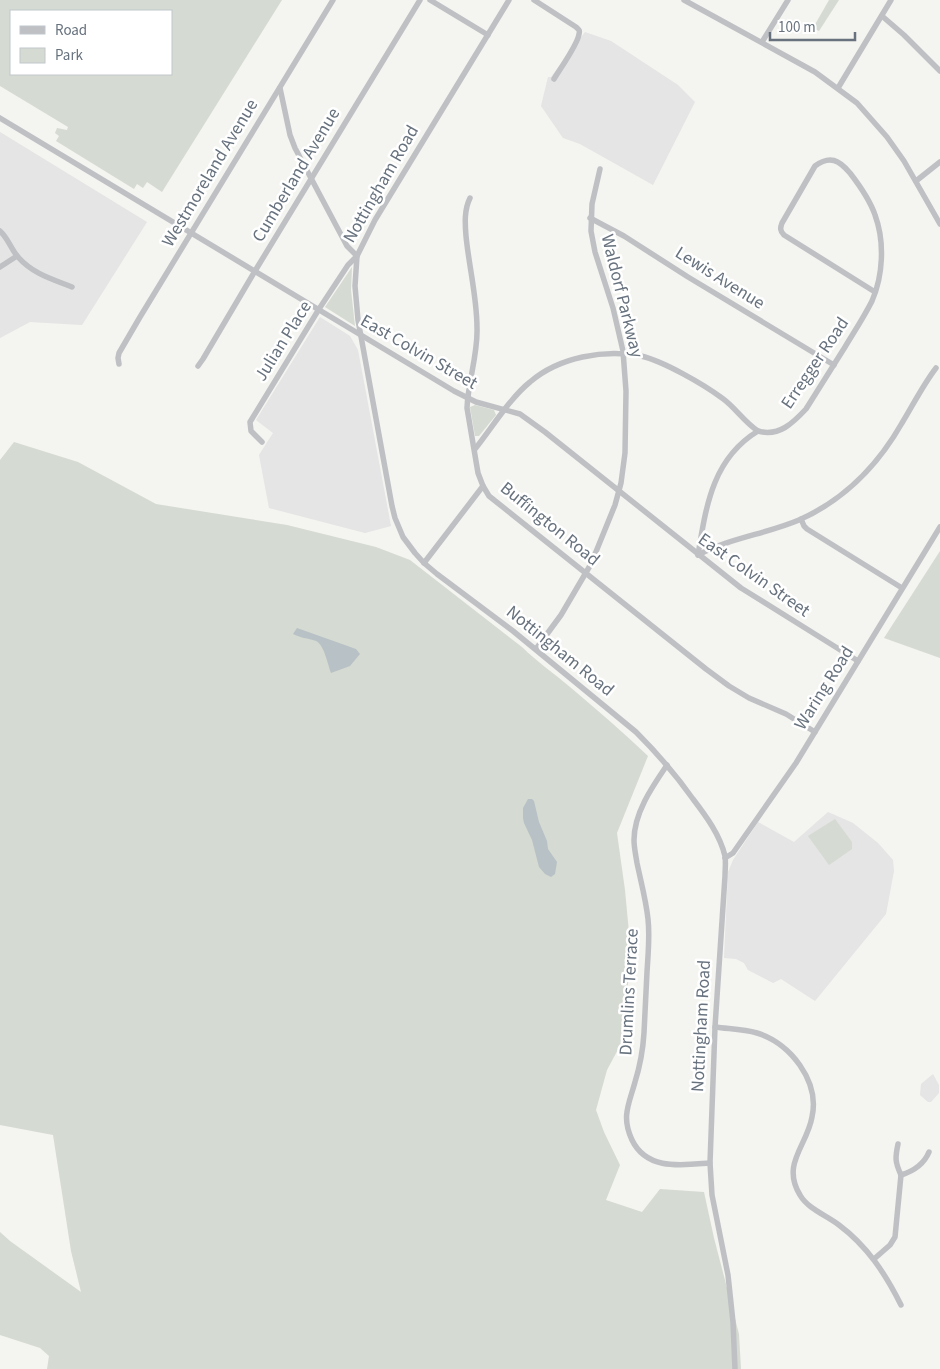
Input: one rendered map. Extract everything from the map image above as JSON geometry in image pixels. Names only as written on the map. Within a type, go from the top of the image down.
[{"type":"street","name":"Westmoreland Avenue","points":[[119,364],[119,353],[333,0]]},
{"type":"street","name":"Cumberland Avenue","points":[[198,366],[420,0]]},
{"type":"street","points":[[430,0],[488,34]]},
{"type":"street","name":"Nottingham Road","points":[[509,0],[375,220],[357,256],[356,302],[395,518],[403,537],[424,563],[536,649],[636,732],[667,765],[705,816],[716,835],[725,858],[715,1027],[710,1163],[712,1195],[728,1275],[735,1369]]},
{"type":"street","points":[[534,0],[580,30],[575,44],[554,79]]},
{"type":"street","points":[[684,0],[815,72],[838,88],[869,115],[904,160],[940,224]]},
{"type":"street","points":[[762,42],[788,0]]},
{"type":"street","points":[[838,88],[891,0]]},
{"type":"street","points":[[882,16],[940,71]]},
{"type":"street","points":[[280,88],[290,135],[295,148],[347,246],[357,256]]},
{"type":"street","name":"East Colvin Street","points":[[0,118],[467,398],[520,414],[741,588],[858,661]]},
{"type":"street","name":"Erregger Road","points":[[758,431],[770,433],[784,429],[795,421],[806,408],[862,320],[875,292],[882,255],[876,215],[859,184],[840,163],[831,160],[822,161],[815,166],[782,223],[781,232],[875,292]]},
{"type":"street","points":[[916,181],[940,162]]},
{"type":"street","name":"Waldorf Parkway","points":[[536,649],[561,615],[586,573],[615,505],[625,453],[626,391],[623,354],[613,308],[595,252],[591,231],[592,204],[600,169]]},
{"type":"street","name":"Buffington Road","points":[[470,198],[465,218],[465,232],[474,289],[477,328],[467,408],[482,486],[489,496],[706,669],[749,698],[786,714],[814,732]]},
{"type":"street","name":"Lewis Avenue","points":[[590,218],[624,236],[834,365]]},
{"type":"street","points":[[0,231],[17,256],[29,268],[72,287]]},
{"type":"street","points":[[0,267],[17,256]]},
{"type":"street","name":"Julian Place","points":[[262,442],[250,431],[250,422],[319,309],[348,265],[357,256]]},
{"type":"street","points":[[474,449],[530,382],[545,371],[566,361],[587,356],[623,354],[642,356],[680,372],[732,405],[758,431],[741,443],[729,457],[718,476],[706,507],[698,555]]},
{"type":"street","points":[[698,555],[719,545],[764,533],[801,519],[841,496],[866,473],[886,448],[936,368]]},
{"type":"street","points":[[424,563],[482,486]]},
{"type":"street","points":[[801,519],[807,529],[902,588]]},
{"type":"street","name":"Waring Road","points":[[725,858],[733,853],[796,763],[940,527]]},
{"type":"street","name":"Drumlins Terrace","points":[[667,765],[655,782],[638,816],[635,830],[634,846],[648,920],[648,954],[643,1042],[640,1062],[628,1102],[626,1116],[632,1141],[637,1148],[658,1163],[668,1165],[710,1163]]},
{"type":"street","points":[[715,1027],[756,1033],[770,1038],[793,1055],[808,1080],[812,1092],[813,1115],[810,1128],[795,1159],[793,1168],[794,1182],[804,1200],[851,1234],[874,1259],[892,1286],[901,1305]]},
{"type":"street","points":[[874,1259],[890,1245],[894,1237],[901,1175],[895,1158],[898,1144]]},
{"type":"street","points":[[901,1175],[920,1166],[930,1152]]},
{"type":"shaded area","points":[[585,32],[611,41],[678,85],[695,102],[653,185],[580,144],[563,138],[541,106],[548,77],[551,77]]},
{"type":"shaded area","points":[[0,132],[147,222],[82,325],[30,322],[0,338]]},
{"type":"shaded area","points":[[320,317],[350,336],[358,350],[391,526],[365,533],[269,508],[259,455],[273,433],[256,420]]},
{"type":"shaded area","points":[[297,628],[356,649],[360,654],[350,666],[331,673],[319,643],[293,634]]},
{"type":"shaded area","points":[[528,799],[534,801],[548,849],[557,862],[555,874],[551,877],[545,874],[539,867],[532,840],[524,823],[523,808]]},
{"type":"shaded area","points":[[828,812],[853,823],[878,843],[893,860],[894,871],[886,914],[815,1001],[781,979],[773,983],[748,970],[744,963],[736,959],[724,958],[728,872],[733,860],[758,822],[794,842]]},
{"type":"shaded area","points":[[933,1074],[939,1085],[939,1093],[931,1102],[928,1102],[920,1095],[921,1084]]},
{"type":"green space","points":[[0,0],[282,0],[162,192],[147,182],[143,188],[137,184],[134,189],[56,141],[59,136],[55,133],[57,128],[67,130],[68,127],[0,86]]},
{"type":"green space","points":[[829,0],[839,0],[819,31],[813,28]]},
{"type":"green space","points":[[352,267],[351,290],[355,326],[325,307]]},
{"type":"green space","points":[[475,405],[494,410],[496,415],[479,436],[475,436],[470,407]]},
{"type":"green space","points":[[14,442],[78,462],[156,504],[287,525],[376,547],[410,560],[522,647],[600,712],[648,756],[617,833],[631,954],[622,1042],[607,1070],[596,1110],[620,1165],[606,1200],[642,1212],[660,1189],[704,1192],[739,1334],[741,1369],[47,1369],[49,1356],[40,1348],[0,1335],[0,1232],[81,1292],[71,1251],[53,1135],[0,1125],[0,460]]},
{"type":"green space","points":[[940,551],[940,658],[884,638]]},
{"type":"green space","points":[[835,819],[852,842],[852,849],[829,865],[808,836]]}]
